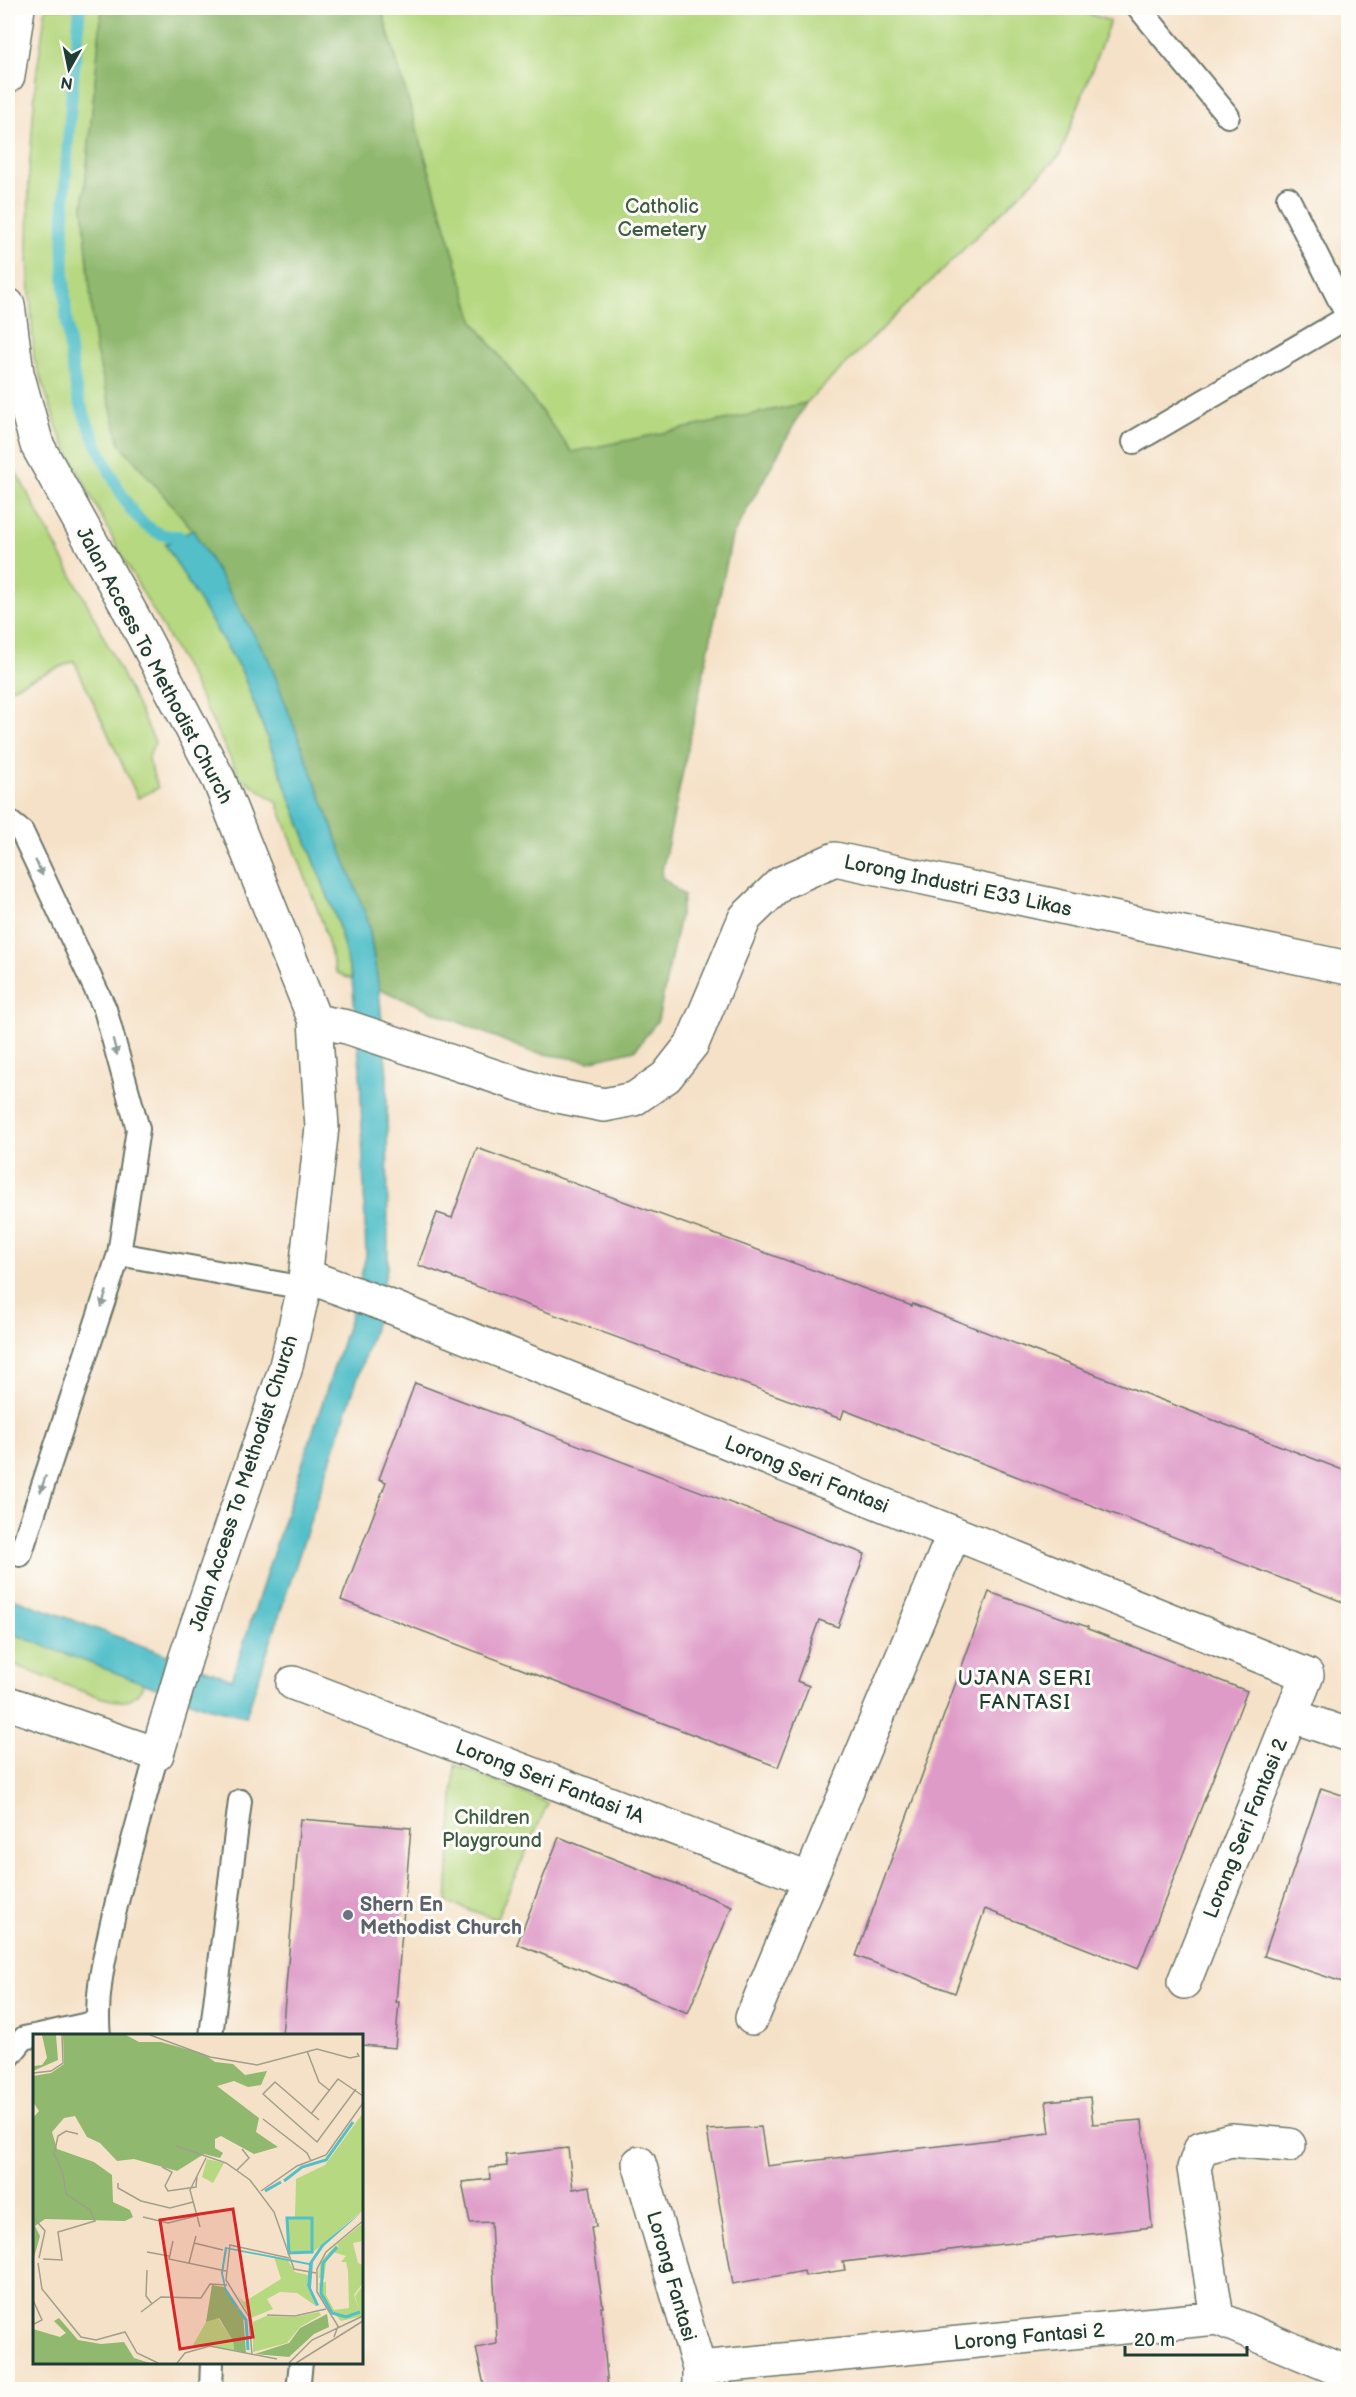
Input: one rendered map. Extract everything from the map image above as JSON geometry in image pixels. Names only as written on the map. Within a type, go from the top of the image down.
[{"type":"street","points":[[8,76],[18,8]]},
{"type":"street","name":"Jalan Access To Methodist Church","points":[[8,306],[17,373],[38,445],[132,615],[219,780],[315,1021],[322,1127],[305,1282],[285,1370],[186,1657],[157,1754]]},
{"type":"street","name":"Lorong Industri E33 Likas","points":[[315,1021],[347,1027],[548,1095],[604,1105],[634,1099],[666,1077],[693,1044],[745,918],[781,883],[835,859],[1348,968]]},
{"type":"street","name":"Lorong Seri Fantasi","points":[[305,1282],[349,1290],[1307,1675]]},
{"type":"street","points":[[752,2018],[954,1533]]},
{"type":"street","name":"Lorong Seri Fantasi 2","points":[[1184,1982],[1307,1675]]},
{"type":"street","name":"Lorong Seri Fantasi 1A","points":[[293,1683],[808,1879]]},
{"type":"street","points":[[8,1703],[157,1754]]},
{"type":"street","points":[[1290,1715],[1348,1735]]},
{"type":"street","points":[[1217,2318],[1194,2168],[1201,2148],[1231,2140],[1289,2145]]},
{"type":"street","name":"Lorong Fantasi","points":[[639,2163],[699,2379]]},
{"type":"street","name":"Lorong Fantasi 2","points":[[699,2379],[1217,2318],[1348,2373]]},
{"type":"lane","points":[[1139,8],[1228,116]]},
{"type":"lane","points":[[1134,442],[1348,317],[1288,198]]},
{"type":"lane","points":[[8,821],[22,832],[105,1009],[138,1129],[118,1254],[20,1555],[8,1551]]},
{"type":"lane","points":[[118,1254],[305,1282]]},
{"type":"lane","points":[[53,2034],[98,2029],[103,1962],[117,1900],[157,1754]]},
{"type":"lane","points":[[211,2034],[240,1801]]},
{"type":"lane","points":[[8,2058],[24,2038],[33,2036]]},
{"type":"lane","points":[[212,2364],[212,2390]]},
{"type":"lane","points":[[298,2390],[302,2364]]},
{"type":"green space","points":[[46,8],[102,8],[83,207],[120,443],[193,530],[165,544],[242,672],[337,921],[352,980],[336,972],[323,924],[277,802],[239,776],[191,678],[116,545],[59,433],[34,358],[28,260],[29,173],[36,78]]},
{"type":"green space","points":[[102,8],[381,8],[474,322],[572,452],[806,403],[732,537],[661,876],[684,896],[658,1020],[635,1050],[589,1061],[531,1052],[379,989],[368,920],[193,530],[120,444],[95,348],[83,207]]},
{"type":"green space","name":"Catholic Cemetery","points":[[381,8],[1072,8],[1110,21],[1060,155],[806,403],[572,452],[474,322]]},
{"type":"green space","points":[[8,457],[90,609],[155,742],[148,759],[158,788],[138,798],[74,661],[8,689]]},
{"type":"green space","points":[[8,1632],[144,1683],[137,1694],[124,1701],[115,1701],[67,1686],[8,1662]]},
{"type":"green space","name":"Children Playground","points":[[455,1765],[548,1803],[496,1919],[447,1902]]},
{"type":"water","points":[[193,530],[269,660],[368,921],[379,989],[387,1076],[388,1263],[374,1328],[246,1716],[206,1707],[8,1632],[8,1596],[232,1679],[350,1318],[366,1256],[360,1068],[352,979],[337,920],[242,672],[165,544]]},
{"type":"building","points":[[477,1148],[912,1306],[913,1304],[1348,1472],[1348,1604],[844,1410],[841,1419],[418,1265],[437,1213],[452,1218]]},
{"type":"building","points":[[415,1383],[865,1554],[838,1627],[819,1620],[797,1681],[809,1686],[778,1767],[341,1600],[386,1482],[379,1479]]},
{"type":"building","points":[[989,1592],[1088,1627],[1088,1629],[1247,1691],[1138,1969],[985,1909],[955,1993],[856,1956]]},
{"type":"building","points":[[1321,1788],[1348,1797],[1348,1984],[1264,1956]]},
{"type":"building","name":"Shern En Methodist Church","points":[[300,1819],[411,1828],[396,2002],[399,2002],[395,2048],[363,2045],[363,2034],[282,2034]]},
{"type":"building","points":[[559,1837],[732,1906],[688,2013],[517,1944]]},
{"type":"building","points":[[1090,2097],[1093,2124],[1142,2120],[1152,2227],[843,2262],[845,2270],[805,2276],[804,2271],[733,2284],[707,2130],[761,2127],[767,2166],[1050,2133],[1046,2101]]},
{"type":"building","points":[[568,2148],[573,2189],[590,2186],[596,2227],[591,2227],[603,2307],[601,2307],[608,2390],[485,2390],[476,2348],[497,2344],[491,2222],[470,2223],[462,2182],[490,2179],[489,2168],[507,2166],[505,2155]]},
{"type":"waterway","points":[[80,8],[67,150],[64,246],[69,341],[76,388],[96,442],[130,508],[143,523],[152,529],[163,535],[179,536]]},
{"type":"place","name":"Shern En Methodist Church","points":[[348,1915]]},
{"type":"district","name":"UJANA SERI FANTASI","points":[[1025,1690]]}]
